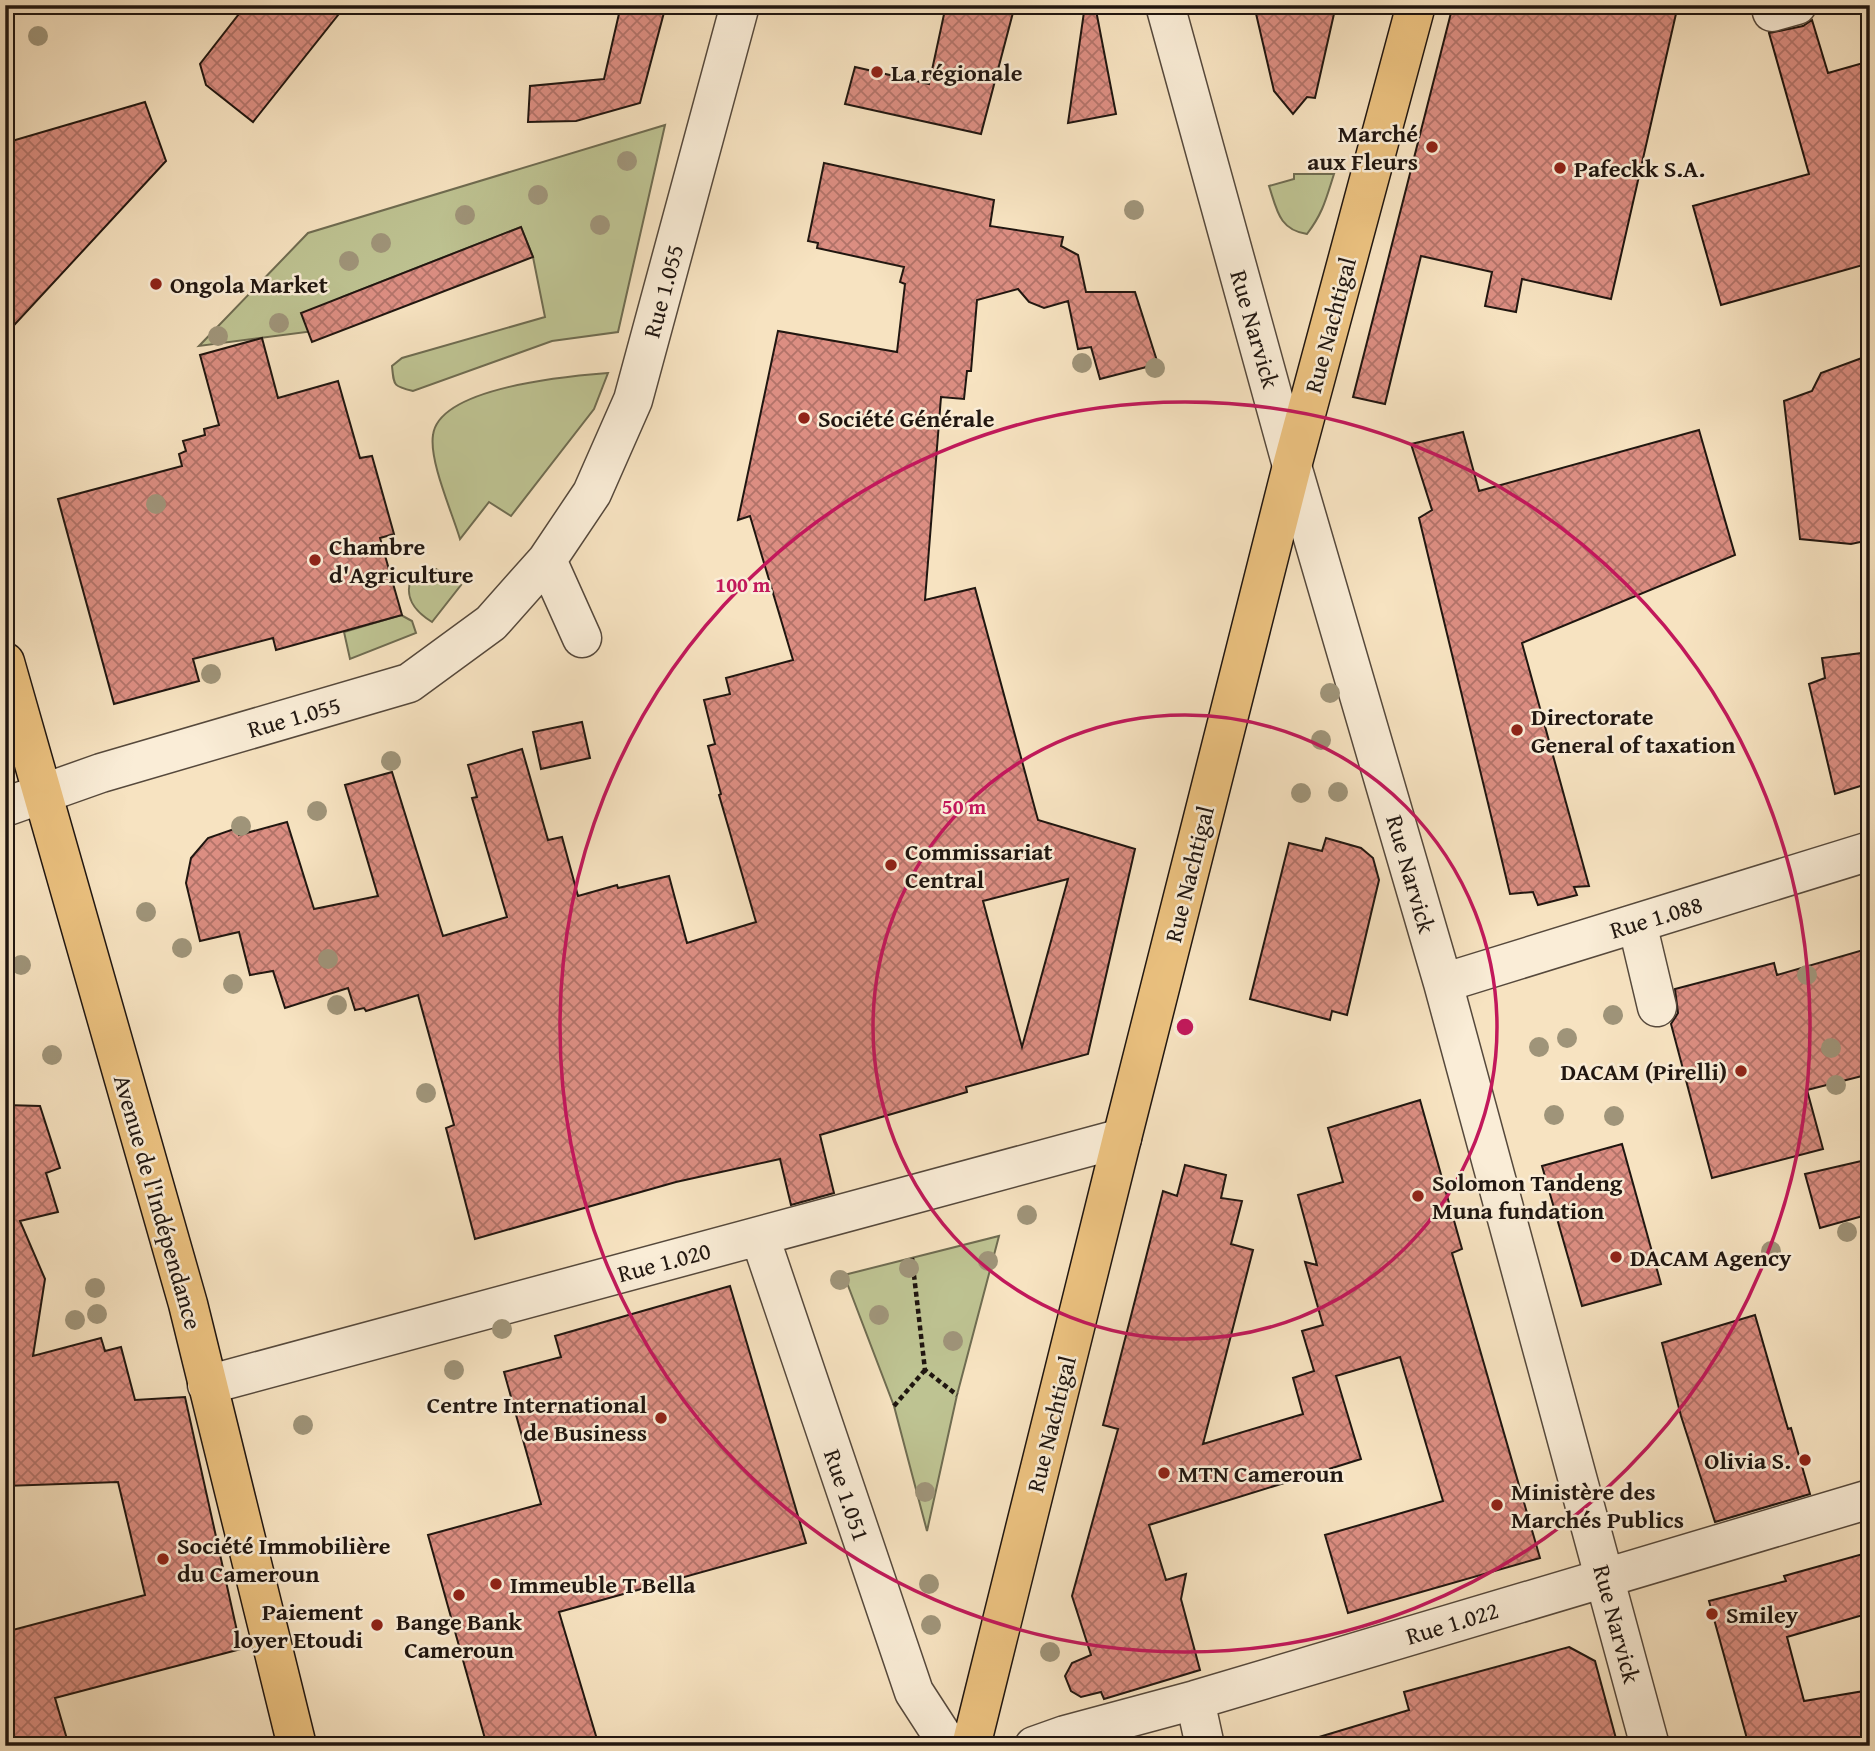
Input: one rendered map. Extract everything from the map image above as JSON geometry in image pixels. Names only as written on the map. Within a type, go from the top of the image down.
[{"type":"main road","name":"Rue Nachtigal","points":[[971,1746],[1293,466],[1416,5]]},
{"type":"main road","name":"Avenue de l'Indépendance","points":[[5,662],[188,1304],[297,1746]]},
{"type":"street","name":"Rue 1.055","points":[[5,807],[101,773],[409,683],[491,623],[547,560],[592,493],[633,400],[740,5]]},
{"type":"street","name":"Rue Narvick","points":[[1164,5],[1293,466],[1443,984],[1650,1746]]},
{"type":"street","points":[[547,560],[582,638]]},
{"type":"street","name":"Rue 1.088","points":[[1443,984],[1870,851]]},
{"type":"street","points":[[1637,923],[1657,1007]]},
{"type":"street","name":"Rue 1.020","points":[[207,1385],[1122,1139]]},
{"type":"street","name":"Rue 1.051","points":[[760,1237],[914,1692],[949,1746]]},
{"type":"street","name":"Rue 1.022","points":[[1034,1746],[1870,1499]]},
{"type":"street","points":[[1195,1700],[1205,1746]]},
{"type":"path","points":[[912,1258],[925,1370],[957,1395]]},
{"type":"path","points":[[894,1406],[925,1370]]},
{"type":"green space","points":[[665,125],[618,332],[552,341],[413,391],[396,384],[392,366],[402,358],[545,317],[533,257],[521,227],[342,297],[353,326],[199,346],[308,233]]},
{"type":"green space","points":[[1294,174],[1334,174],[1320,212],[1307,234],[1290,228],[1280,218],[1269,186],[1294,179]]},
{"type":"green space","points":[[608,373],[594,409],[511,516],[489,502],[460,539],[434,458],[433,435],[441,419],[457,405],[508,387]]},
{"type":"green space","points":[[426,569],[436,569],[461,585],[432,622],[415,608],[409,590],[412,576]]},
{"type":"green space","points":[[401,615],[412,621],[416,633],[350,659],[344,632]]},
{"type":"green space","points":[[999,1236],[957,1395],[927,1531],[894,1406],[844,1275]]},
{"type":"building","points":[[246,5],[346,5],[253,122],[206,85],[200,64]]},
{"type":"building","points":[[621,5],[666,5],[640,103],[576,121],[528,122],[530,86],[604,79]]},
{"type":"building","points":[[946,5],[1015,5],[981,134],[845,104],[855,67],[929,84]]},
{"type":"building","points":[[1085,5],[1095,5],[1116,114],[1068,123]]},
{"type":"building","points":[[1254,5],[1336,5],[1315,98],[1307,97],[1293,114],[1274,91]]},
{"type":"building","name":"Pafeckk S.A.","points":[[1453,5],[1678,5],[1611,299],[1522,279],[1516,312],[1485,306],[1492,272],[1421,256],[1385,404],[1353,397]]},
{"type":"building","points":[[1812,20],[1828,73],[1870,61],[1870,263],[1721,305],[1693,206],[1809,174],[1769,33],[1803,26]]},
{"type":"building","points":[[145,102],[166,161],[5,335],[5,143]]},
{"type":"building","points":[[824,163],[994,200],[990,226],[1063,237],[1061,246],[1078,255],[1086,292],[1135,292],[1158,364],[1100,379],[1091,347],[1078,349],[1068,301],[1044,308],[1029,302],[1018,289],[977,300],[971,371],[967,371],[964,399],[941,397],[925,600],[975,588],[1038,820],[1135,849],[1088,1054],[966,1087],[967,1092],[820,1135],[834,1193],[791,1205],[780,1159],[676,1182],[475,1239],[446,1128],[454,1125],[418,995],[366,1011],[364,1008],[355,1010],[348,988],[285,1008],[273,971],[250,975],[239,932],[200,941],[186,883],[191,858],[208,838],[237,828],[239,835],[287,822],[314,909],[378,896],[345,785],[392,772],[443,936],[507,917],[472,798],[477,797],[468,765],[522,749],[548,840],[562,837],[578,896],[617,885],[618,888],[669,876],[687,943],[756,922],[719,795],[721,794],[708,746],[715,744],[704,700],[730,694],[726,678],[793,660],[750,516],[738,520],[778,331],[897,352],[905,284],[900,282],[904,267],[817,248],[818,243],[808,241]],"holes":[[[1068,879],[1022,1047],[983,901]]]},
{"type":"building","points":[[521,227],[533,257],[312,342],[301,313]]},
{"type":"building","points":[[262,338],[278,398],[338,381],[360,458],[372,456],[394,534],[380,538],[402,615],[276,650],[273,638],[193,659],[199,681],[114,704],[58,499],[182,466],[179,454],[186,451],[183,441],[205,435],[204,429],[219,425],[200,355]]},
{"type":"building","points":[[1870,355],[1870,540],[1851,544],[1800,539],[1784,401],[1812,391],[1821,373]]},
{"type":"building","points":[[1699,430],[1735,555],[1522,643],[1589,886],[1574,887],[1577,895],[1538,905],[1533,892],[1510,894],[1419,518],[1432,510],[1411,444],[1463,432],[1479,491]]},
{"type":"building","points":[[1870,652],[1870,783],[1835,794],[1809,684],[1825,678],[1822,658]]},
{"type":"building","points":[[582,722],[590,758],[541,769],[533,732]]},
{"type":"building","points":[[1326,838],[1361,848],[1373,858],[1379,880],[1347,1015],[1332,1011],[1330,1020],[1250,999],[1289,843],[1322,851]]},
{"type":"building","points":[[1870,948],[1870,1074],[1807,1090],[1823,1149],[1712,1178],[1671,1024],[1678,1013],[1675,989],[1774,963],[1777,975]]},
{"type":"building","points":[[1420,1100],[1462,1249],[1452,1253],[1540,1558],[1348,1613],[1325,1535],[1443,1501],[1400,1357],[1336,1376],[1361,1459],[1149,1525],[1166,1580],[1186,1574],[1181,1599],[1200,1670],[1104,1699],[1101,1692],[1081,1697],[1071,1691],[1065,1676],[1072,1663],[1091,1655],[1072,1596],[1118,1429],[1103,1425],[1163,1191],[1177,1196],[1185,1165],[1226,1175],[1221,1198],[1242,1201],[1231,1244],[1253,1250],[1203,1444],[1303,1414],[1293,1378],[1314,1371],[1302,1331],[1323,1325],[1305,1262],[1317,1265],[1298,1195],[1343,1182],[1328,1128]]},
{"type":"building","points":[[5,1105],[40,1106],[60,1168],[46,1173],[58,1212],[20,1221],[45,1279],[33,1356],[101,1338],[105,1351],[121,1347],[135,1400],[185,1397],[241,1649],[55,1698],[69,1746],[5,1746],[5,1632],[145,1595],[118,1482],[5,1486]]},
{"type":"building","points":[[1622,1144],[1661,1284],[1582,1306],[1542,1166]]},
{"type":"building","points":[[1870,1159],[1870,1214],[1820,1228],[1805,1174]]},
{"type":"building","points":[[730,1286],[806,1543],[559,1612],[599,1746],[487,1746],[428,1535],[541,1504],[504,1372],[561,1357],[555,1336]]},
{"type":"building","points":[[1755,1315],[1810,1494],[1715,1522],[1681,1416],[1662,1343]]},
{"type":"building","points":[[1870,1552],[1870,1613],[1787,1637],[1804,1701],[1870,1690],[1870,1746],[1749,1746],[1709,1601],[1786,1581],[1784,1576]]},
{"type":"building","points":[[1569,1647],[1595,1661],[1618,1746],[1320,1746],[1319,1737],[1409,1710],[1404,1692]]},
{"type":"place","name":"La régionale","points":[[877,72]]},
{"type":"place","name":"Marché aux Fleurs","points":[[1432,147]]},
{"type":"place","name":"Pafeckk S.A.","points":[[1560,168]]},
{"type":"place","name":"Ongola Market","points":[[156,284]]},
{"type":"place","name":"Société Générale","points":[[804,418]]},
{"type":"place","name":"Chambre d'Agriculture","points":[[315,560]]},
{"type":"place","name":"Directorate General of taxation","points":[[1517,730]]},
{"type":"place","name":"Commissariat Central","points":[[891,865]]},
{"type":"place","name":"DACAM (Pirelli)","points":[[1741,1071]]},
{"type":"place","name":"Solomon Tandeng Muna fundation","points":[[1418,1196]]},
{"type":"place","name":"DACAM Agency","points":[[1616,1257]]},
{"type":"place","name":"Centre International de Business","points":[[661,1418]]},
{"type":"place","name":"Olivia S.","points":[[1805,1460]]},
{"type":"place","name":"MTN Cameroun","points":[[1164,1473]]},
{"type":"place","name":"Ministère des Marchés Publics","points":[[1497,1505]]},
{"type":"place","name":"Société Immobilière du Cameroun","points":[[163,1559]]},
{"type":"place","name":"Immeuble T Bella","points":[[496,1584]]},
{"type":"place","name":"Bange Bank Cameroun","points":[[459,1595]]},
{"type":"place","name":"Smiley","points":[[1712,1614]]},
{"type":"place","name":"Paiement loyer Etoudi","points":[[377,1625]]}]
